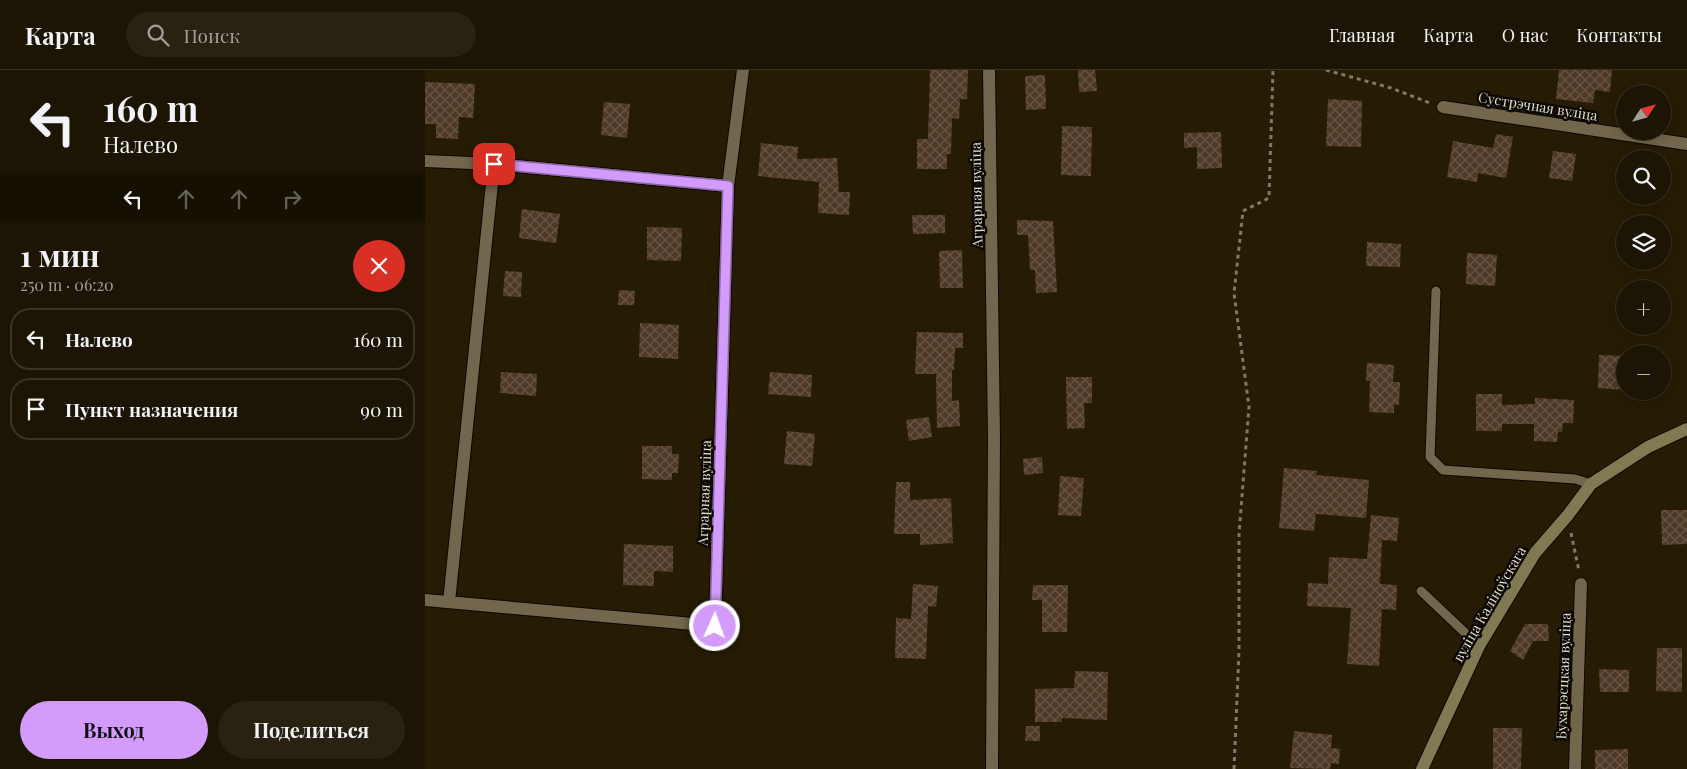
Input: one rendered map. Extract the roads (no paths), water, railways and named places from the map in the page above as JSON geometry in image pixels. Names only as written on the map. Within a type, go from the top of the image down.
[{"type":"main road","name":"вуліца Каліноўскага","points":[[1422,769],[1479,646],[1535,553],[1568,516],[1591,484],[1647,447],[1687,428]]},
{"type":"street","name":"Аграрная вуліца","points":[[425,600],[715,626],[728,186],[743,70]]},
{"type":"street","name":"Аграрная вуліца","points":[[989,70],[994,439],[992,769]]},
{"type":"street","name":"Сустрэчная вуліца","points":[[1443,107],[1687,144]]},
{"type":"street","points":[[425,161],[494,164],[728,186]]},
{"type":"street","points":[[449,602],[494,164]]},
{"type":"street","name":"Бухарэсцкая вуліца","points":[[1575,769],[1581,584]]},
{"type":"lane","points":[[1436,291],[1430,457],[1443,470],[1575,479],[1591,484]]},
{"type":"lane","points":[[1421,591],[1479,646]]}]
